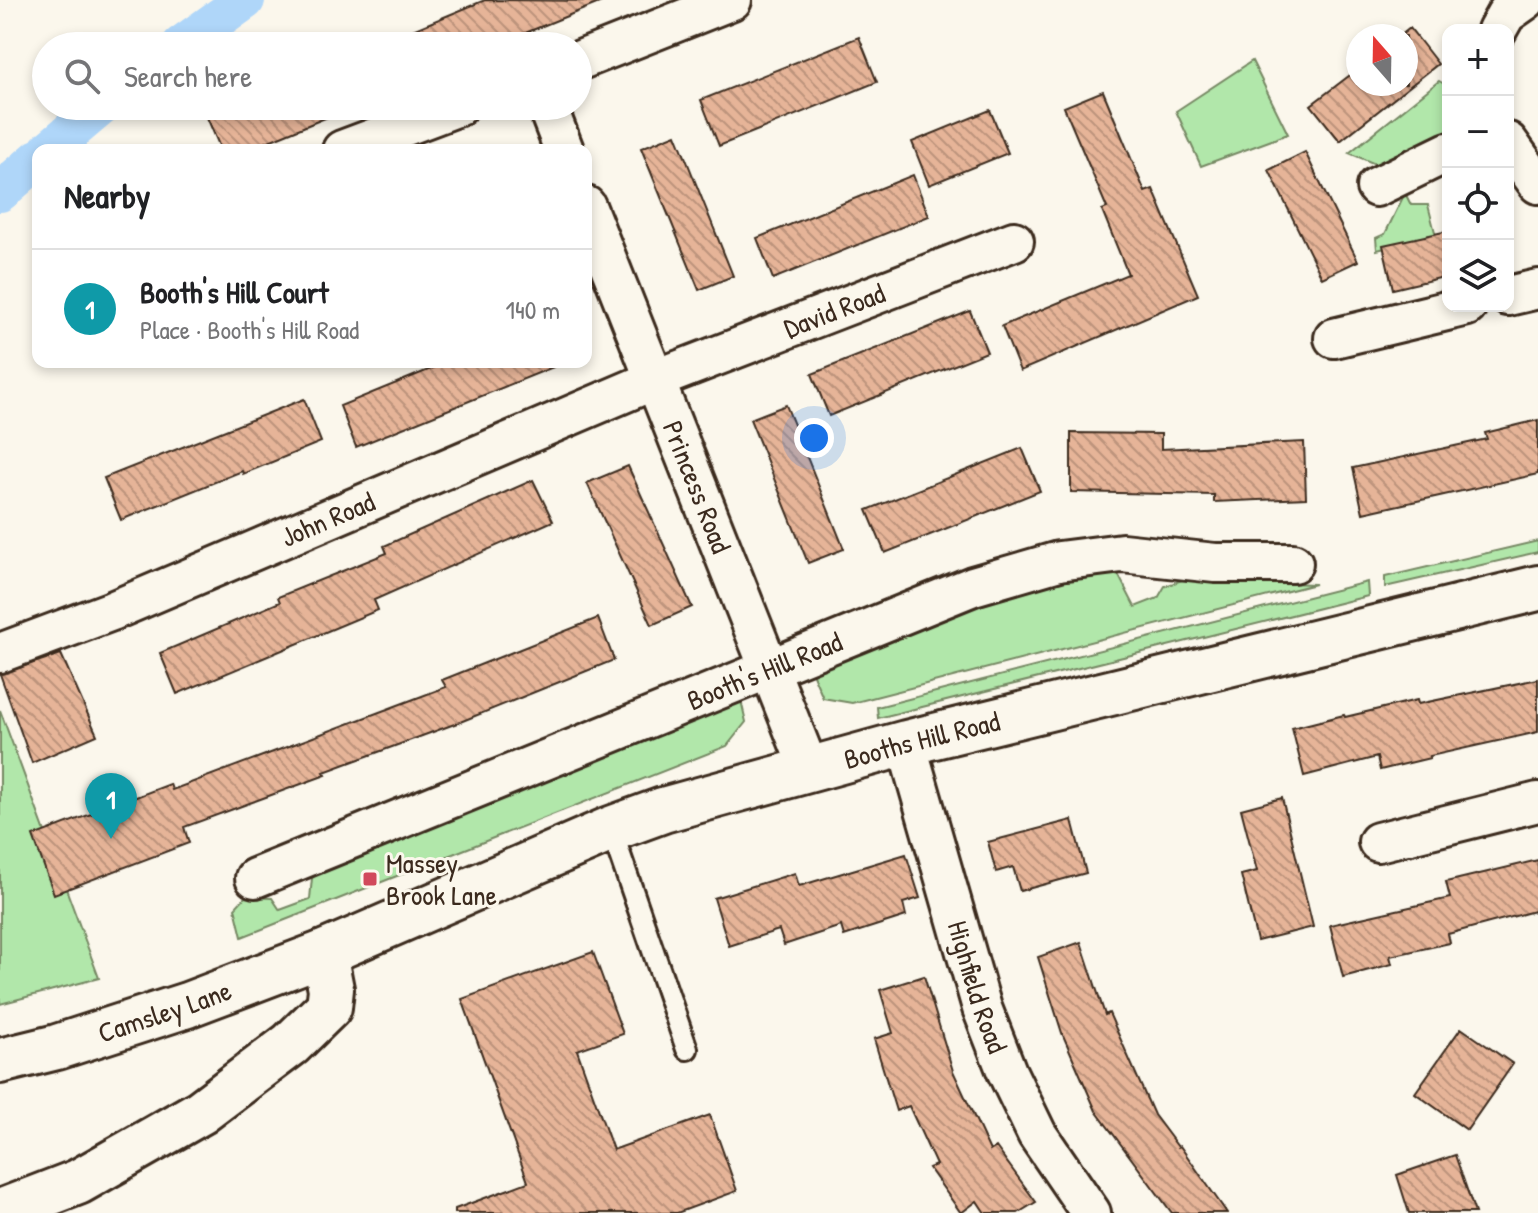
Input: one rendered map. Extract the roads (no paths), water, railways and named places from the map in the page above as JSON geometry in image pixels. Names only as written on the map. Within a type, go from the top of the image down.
[{"type":"main road","name":"Booths Hill Road","points":[[324,953],[611,829],[663,810],[906,743],[1538,588]]},
{"type":"main road","name":"Camsley Lane","points":[[0,1061],[57,1047],[187,1005],[324,953]]},
{"type":"main road","points":[[0,1212],[78,1182],[201,1112],[291,1044],[329,1007],[331,989],[324,953]]},
{"type":"street","points":[[592,55],[732,0]]},
{"type":"street","points":[[1500,24],[1506,14],[1526,0]]},
{"type":"street","points":[[358,144],[422,120]]},
{"type":"street","points":[[552,120],[562,144]]},
{"type":"street","points":[[1514,150],[1538,184]]},
{"type":"street","points":[[1376,187],[1442,155]]},
{"type":"street","name":"Princess Road","points":[[592,221],[809,769]]},
{"type":"street","name":"David Road","points":[[654,380],[1014,241]]},
{"type":"street","points":[[1514,295],[1538,289]]},
{"type":"street","points":[[1334,338],[1442,312]]},
{"type":"street","name":"John Road","points":[[0,653],[112,611],[654,380]]},
{"type":"street","name":"Booth's Hill Road","points":[[255,878],[973,586],[1059,561],[1122,553],[1215,563],[1293,563]]},
{"type":"street","name":"Highfield Road","points":[[906,743],[982,1008],[1002,1059],[1037,1134],[1091,1213]]},
{"type":"street","points":[[1378,842],[1538,802]]},
{"type":"lane","points":[[611,829],[687,1049]]},
{"type":"waterway","points":[[200,32],[245,0]]},
{"type":"waterway","points":[[56,144],[84,120]]},
{"type":"waterway","points":[[0,192],[32,164]]},
{"type":"place","name":"Booth's Hill Court","points":[[111,839]]},
{"type":"place","name":"Massey Brook Lane","points":[[370,879]]}]
